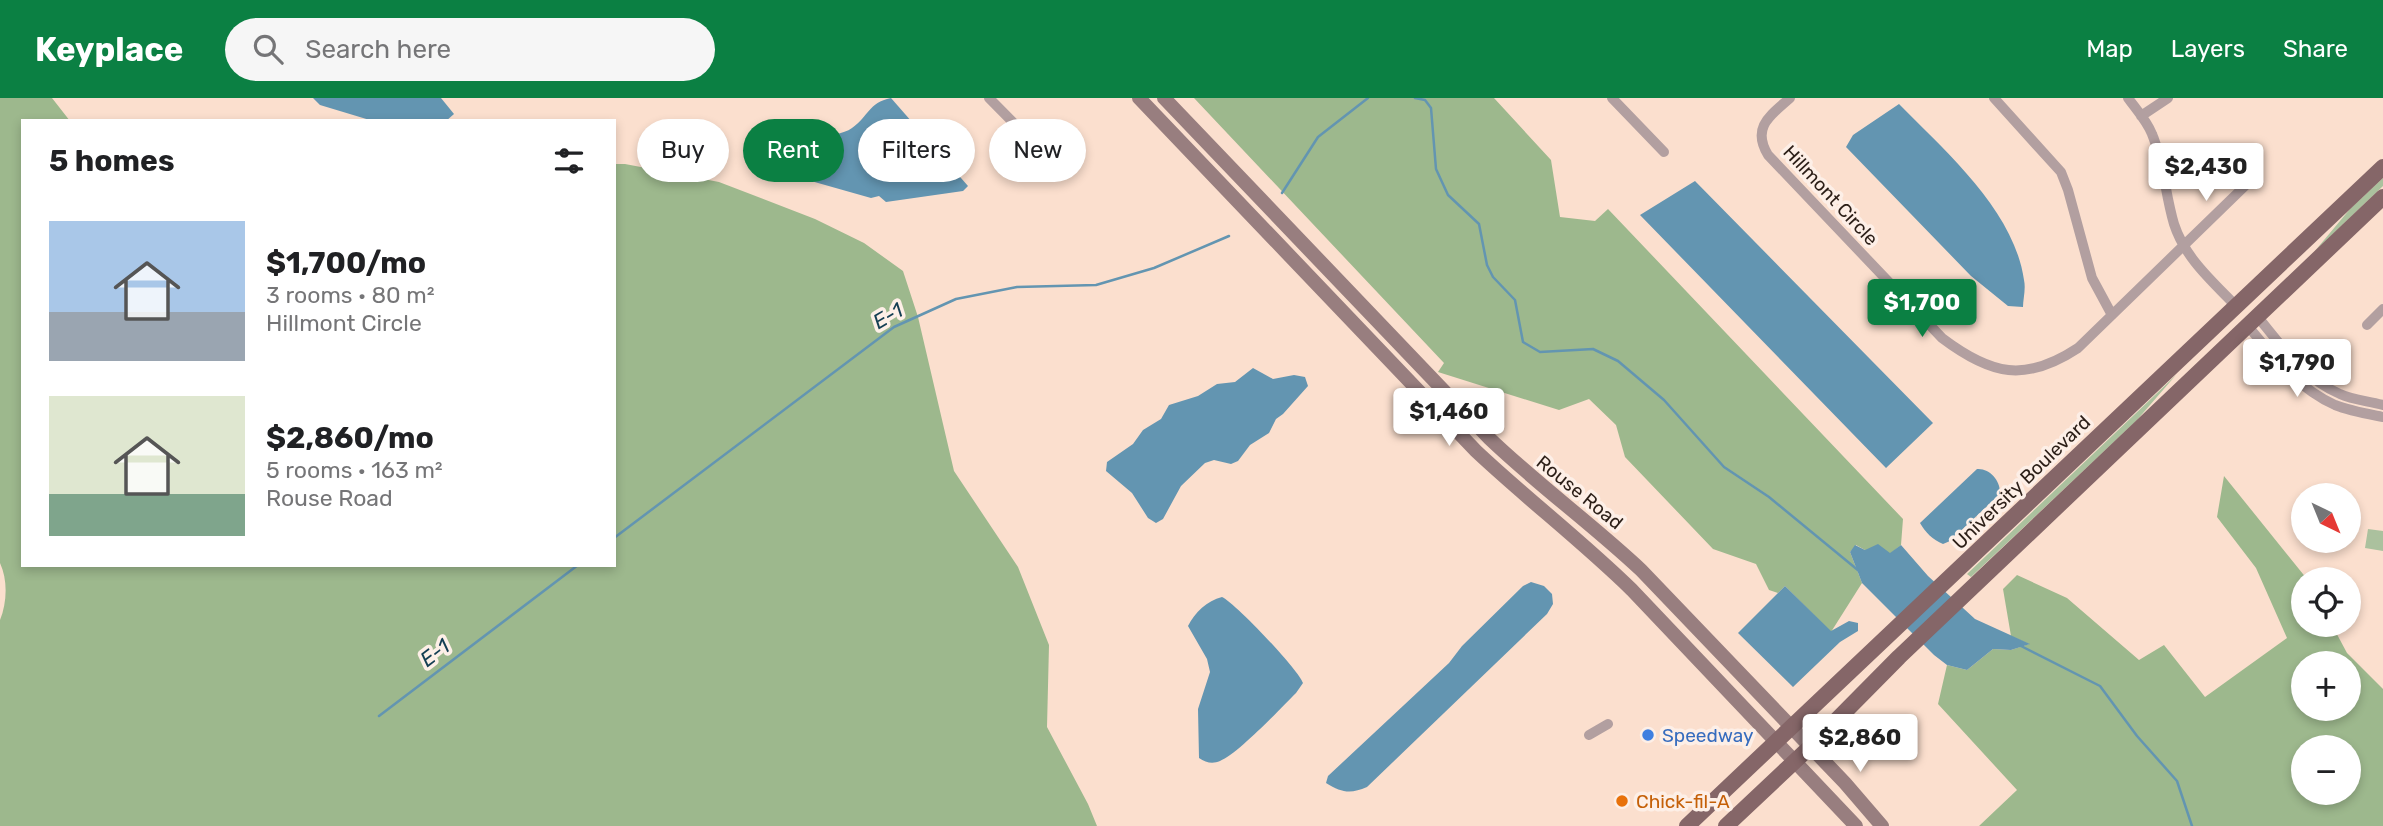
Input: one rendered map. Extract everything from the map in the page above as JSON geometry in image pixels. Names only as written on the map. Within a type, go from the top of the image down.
[{"type":"main road","name":"University Boulevard","points":[[1687,826],[2383,166]]},
{"type":"main road","points":[[1726,826],[1810,747],[1899,657],[2383,197]]},
{"type":"main road","points":[[2252,321],[2247,314],[2250,303],[2269,274]]},
{"type":"main road","points":[[2219,352],[2234,324],[2236,306]]},
{"type":"street","points":[[989,98],[1010,119]]},
{"type":"street","name":"Rouse Road","points":[[1139,98],[1476,451],[1602,560],[1856,826]]},
{"type":"street","name":"Rouse Road","points":[[1164,98],[1489,438],[1539,484],[1611,541],[1641,570],[1793,728],[1882,826]]},
{"type":"street","points":[[1612,98],[1664,152]]},
{"type":"street","name":"Hillmont Circle","points":[[1790,98],[1766,121],[1762,132],[1762,145],[1768,155],[1942,338],[1966,356],[1988,366],[2009,371],[2034,369],[2056,362],[2078,348],[2249,182]]},
{"type":"street","points":[[1994,98],[2060,172],[2068,190],[2092,278],[2112,315]]},
{"type":"street","points":[[2128,98],[2151,132],[2162,164],[2175,224],[2184,246],[2194,262],[2236,306]]},
{"type":"street","points":[[2141,116],[2168,98]]},
{"type":"street","points":[[2367,325],[2383,309]]},
{"type":"street","points":[[2252,321],[2316,380],[2341,395],[2383,405]]},
{"type":"street","points":[[2252,321],[2277,362],[2311,391],[2336,405],[2383,417]]},
{"type":"street","points":[[1476,451],[1489,438]]},
{"type":"street","points":[[1589,735],[1608,724]]},
{"type":"green space","points":[[0,98],[52,98],[68,119],[21,119],[21,567],[616,567],[616,164],[637,166],[637,182],[719,182],[815,219],[864,243],[903,271],[918,317],[954,471],[1018,567],[1049,645],[1047,727],[1097,826],[0,826],[0,620],[6,592],[0,563]]},
{"type":"green space","points":[[1194,98],[1494,98],[1551,160],[1560,217],[1595,221],[1608,209],[1903,519],[1901,545],[1890,554],[1865,550],[1856,545],[1850,552],[1862,583],[1831,632],[1785,586],[1778,593],[1769,590],[1756,564],[1713,549],[1625,457],[1616,425],[1589,399],[1559,410],[1438,372],[1444,363]]},
{"type":"green space","points":[[2383,178],[2383,186],[2314,252],[2350,209]]},
{"type":"green space","points":[[2176,375],[2137,420],[1971,577],[1967,574]]},
{"type":"green space","points":[[2224,476],[2297,567],[2291,567],[2291,637],[2338,637],[2346,651],[2291,651],[2291,721],[2361,721],[2361,667],[2383,689],[2383,826],[1979,826],[2017,790],[1938,704],[1947,665],[1967,670],[1993,649],[2011,650],[2029,644],[2011,636],[2003,589],[2017,575],[2067,598],[2139,660],[2164,645],[2205,697],[2287,638],[2256,568],[2217,517]]},
{"type":"green space","points":[[2368,529],[2383,531],[2383,551],[2365,548]]},
{"type":"water","points":[[313,98],[441,98],[454,114],[448,119],[366,119],[320,105]]},
{"type":"water","points":[[891,98],[909,119],[861,119],[883,100]]},
{"type":"water","points":[[1899,104],[1957,162],[1992,206],[2007,230],[2018,254],[2024,280],[2023,307],[2008,306],[1971,276],[1846,147],[1853,135]]},
{"type":"water","points":[[858,123],[858,182],[964,182],[968,186],[963,191],[886,202],[879,196],[871,198],[815,182],[844,182],[844,132]]},
{"type":"water","points":[[1695,181],[1933,423],[1886,468],[1640,215]]},
{"type":"water","points":[[1253,368],[1273,379],[1294,375],[1305,377],[1308,386],[1276,419],[1269,433],[1250,445],[1238,461],[1231,464],[1214,460],[1205,463],[1181,486],[1163,519],[1156,523],[1148,518],[1132,493],[1106,471],[1107,462],[1133,444],[1143,430],[1161,419],[1169,405],[1198,396],[1217,384],[1235,382]]},
{"type":"water","points":[[1977,469],[1994,476],[1999,484],[2000,494],[1950,541],[1943,544],[1924,530],[1920,523]]},
{"type":"water","points":[[1878,544],[1890,553],[1901,545],[1928,576],[1975,619],[2030,644],[2011,650],[1993,649],[1967,670],[1947,665],[1862,583],[1850,552],[1855,545],[1865,550]]},
{"type":"water","points":[[1531,582],[1544,586],[1552,594],[1553,604],[1547,614],[1367,787],[1346,791],[1326,783],[1328,776],[1449,663],[1462,646],[1523,586]]},
{"type":"water","points":[[1785,586],[1831,631],[1849,621],[1858,623],[1858,631],[1840,642],[1793,687],[1738,633]]},
{"type":"water","points":[[1222,597],[1265,637],[1303,683],[1248,740],[1228,757],[1212,763],[1199,758],[1198,709],[1210,672],[1207,659],[1188,626],[1202,608]]},
{"type":"waterway","name":"E-1","points":[[1282,193],[1318,137],[1368,98]]},
{"type":"waterway","points":[[1415,98],[1425,100],[1431,108],[1436,169],[1448,195],[1479,224],[1487,265],[1493,277],[1515,300],[1523,342],[1540,352],[1593,349],[1618,361],[1664,400],[1724,467],[1769,497],[1859,571]]},
{"type":"waterway","name":"E-1","points":[[616,536],[894,327],[956,299],[1017,287],[1096,285],[1154,268],[1229,236]]},
{"type":"waterway","name":"E-1","points":[[379,716],[575,567]]},
{"type":"waterway","points":[[2021,646],[2100,686],[2137,736],[2177,781],[2192,826]]},
{"type":"place","name":"Speedway","points":[[1648,735]]},
{"type":"place","name":"Chick-fil-A","points":[[1622,801]]}]
